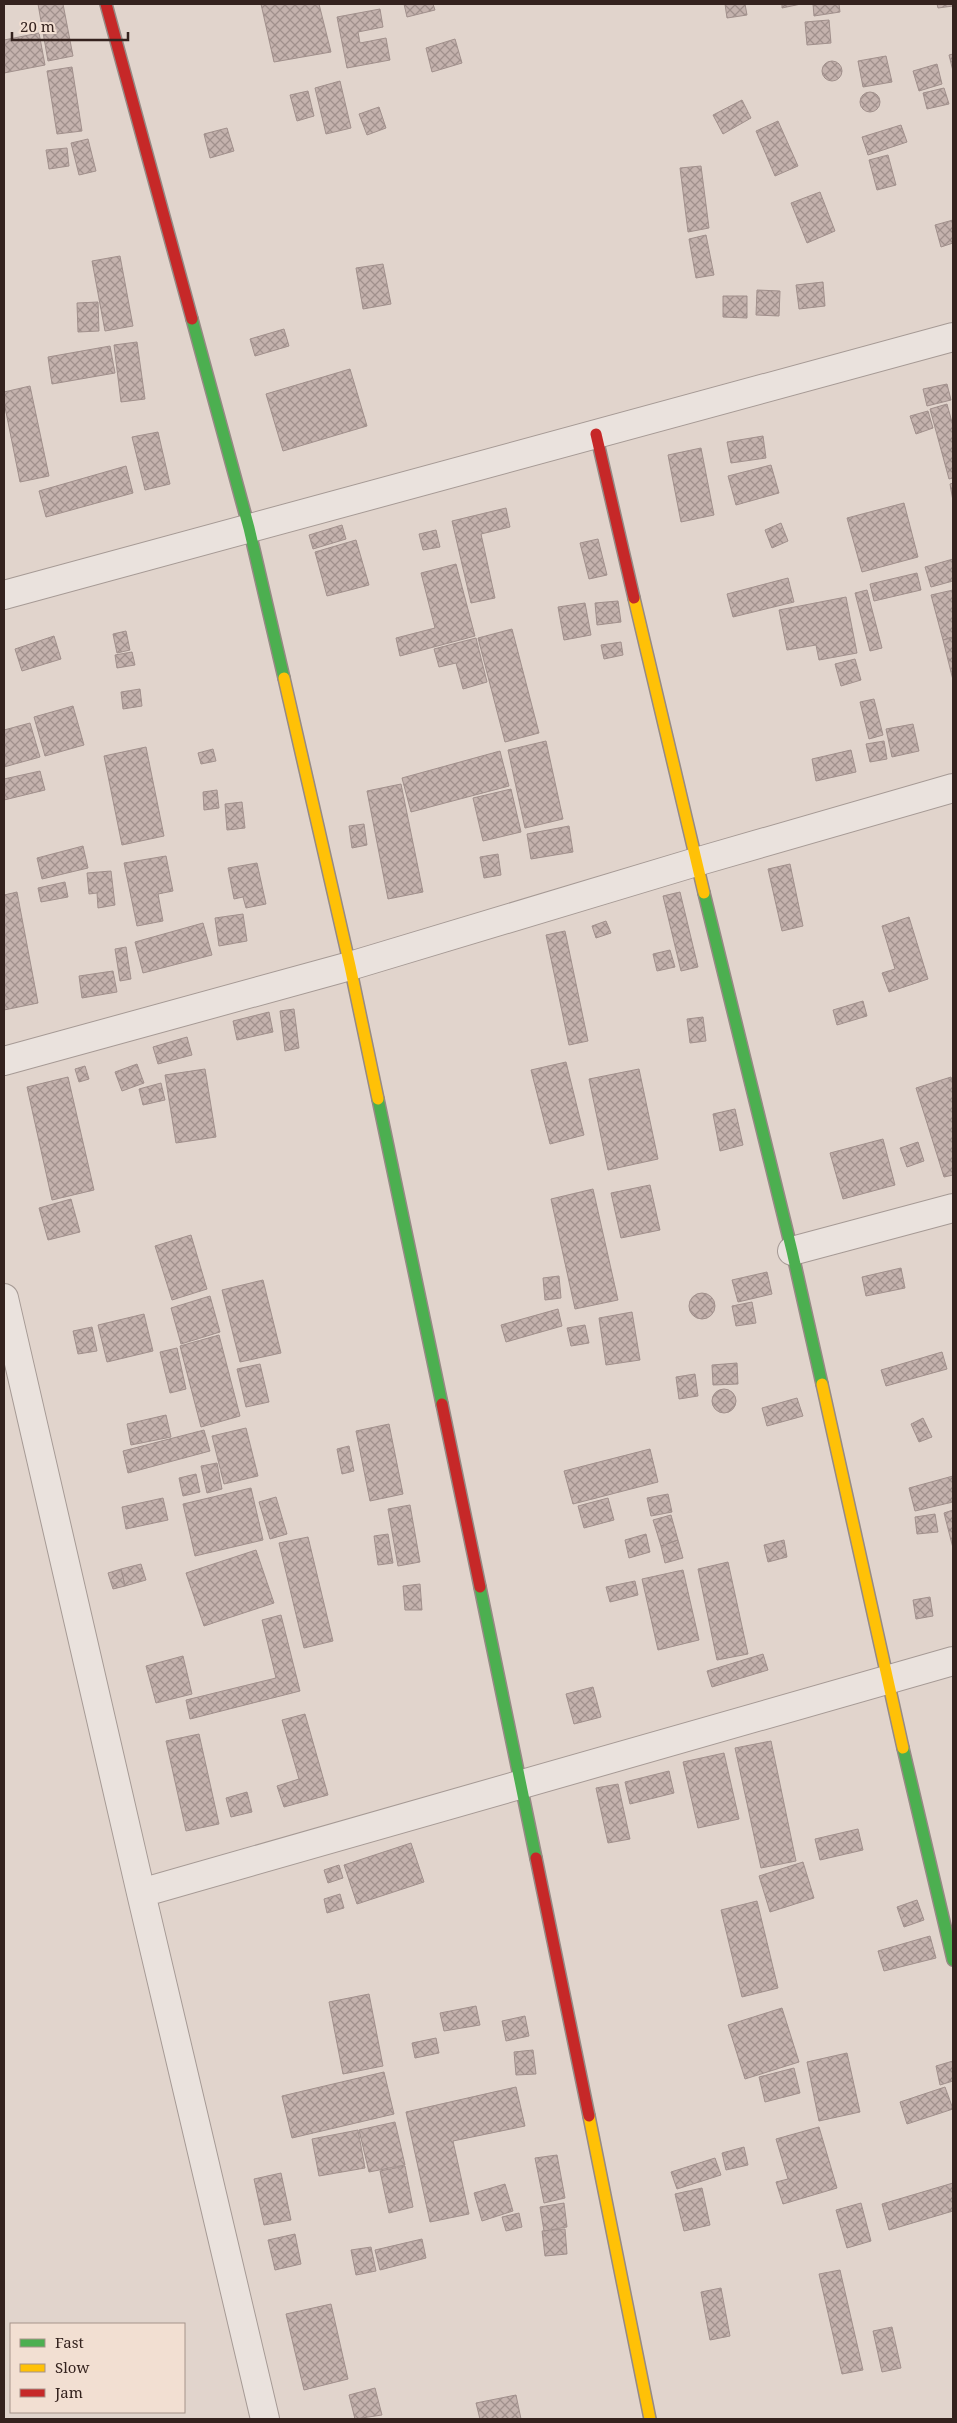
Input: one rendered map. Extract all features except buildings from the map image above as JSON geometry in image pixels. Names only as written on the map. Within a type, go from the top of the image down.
[{"type":"street","points":[[106,4],[249,528],[350,966],[521,1784],[650,2419]]},
{"type":"street","points":[[4,595],[953,337]]},
{"type":"street","points":[[596,434],[696,862],[792,1251],[887,1680],[953,1960]]},
{"type":"street","points":[[4,1061],[350,966],[696,862],[953,788]]},
{"type":"street","points":[[792,1251],[953,1208]]},
{"type":"street","points":[[4,1298],[141,1893],[266,2419]]},
{"type":"street","points":[[141,1893],[953,1661]]},
{"type":"traffic: fast","points":[[192,319],[249,528],[284,678]]},
{"type":"traffic: fast","points":[[704,893],[792,1251],[822,1384]]},
{"type":"traffic: fast","points":[[378,1099],[442,1404]]},
{"type":"traffic: fast","points":[[480,1587],[536,1858]]},
{"type":"traffic: fast","points":[[903,1748],[953,1960]]},
{"type":"traffic: slow","points":[[634,598],[704,893]]},
{"type":"traffic: slow","points":[[284,678],[350,966],[378,1099]]},
{"type":"traffic: slow","points":[[822,1384],[903,1748]]},
{"type":"traffic: slow","points":[[589,2116],[650,2419]]},
{"type":"traffic: jam","points":[[106,4],[192,319]]},
{"type":"traffic: jam","points":[[596,434],[634,598]]},
{"type":"traffic: jam","points":[[442,1404],[480,1587]]},
{"type":"traffic: jam","points":[[536,1858],[589,2116]]}]
